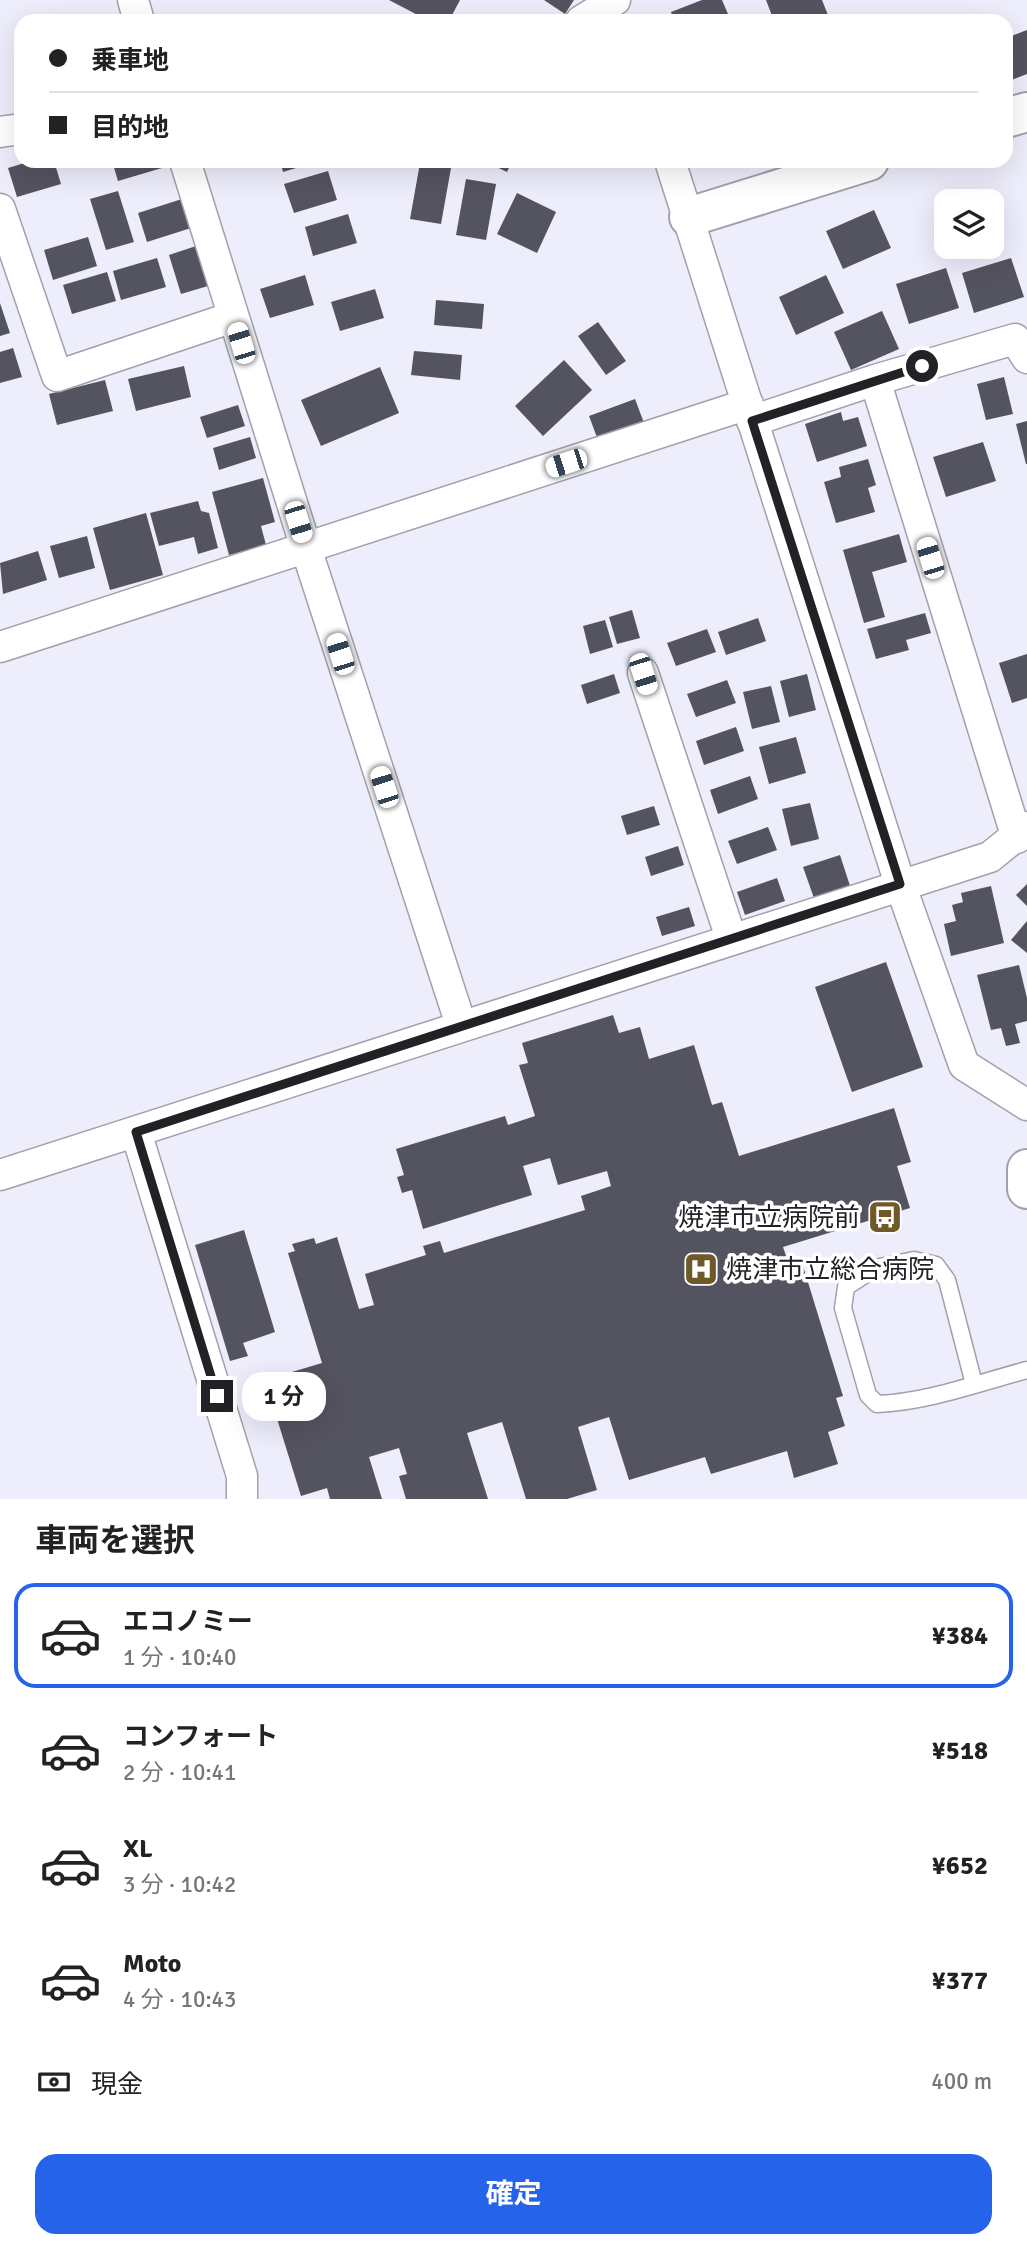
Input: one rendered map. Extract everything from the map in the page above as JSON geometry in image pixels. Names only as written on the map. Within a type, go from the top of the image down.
[{"type":"street","points":[[593,14],[615,0]]},
{"type":"street","points":[[187,168],[306,548],[461,1026]]},
{"type":"street","points":[[672,168],[900,884],[964,1065],[1027,1105]]},
{"type":"street","points":[[689,217],[846,168]]},
{"type":"street","points":[[0,209],[57,376],[233,317]]},
{"type":"street","points":[[0,647],[306,548],[750,413],[875,380],[1015,338],[1027,358]]},
{"type":"street","points":[[0,1175],[990,857],[1022,833],[875,380]]},
{"type":"street","points":[[643,674],[731,938]]},
{"type":"street","points":[[136,1132],[242,1476],[242,1499]]},
{"type":"street","points":[[1027,1169],[1027,1189]]},
{"type":"lane","points":[[974,1384],[947,1280],[936,1265],[914,1260],[875,1268],[846,1287],[843,1308],[868,1395],[877,1404],[901,1403],[974,1384],[1027,1370]]},
{"type":"building","points":[[389,0],[460,0],[453,14],[416,14]]},
{"type":"building","points":[[544,0],[574,0],[565,14]]},
{"type":"building","points":[[702,0],[722,0],[728,14],[672,14]]},
{"type":"building","points":[[766,0],[822,0],[828,14],[771,14]]},
{"type":"building","points":[[1027,30],[1027,74],[1013,79],[1013,35]]},
{"type":"building","points":[[8,168],[56,168],[61,184],[17,197]]},
{"type":"building","points":[[114,168],[162,168],[118,181]]},
{"type":"building","points":[[419,168],[451,168],[441,224],[410,219]]},
{"type":"building","points":[[328,171],[337,200],[294,213],[284,184]]},
{"type":"building","points":[[466,179],[496,184],[486,240],[456,235]]},
{"type":"building","points":[[118,191],[134,242],[106,250],[90,199]]},
{"type":"building","points":[[517,193],[556,212],[537,253],[497,234]]},
{"type":"building","points":[[182,199],[191,228],[147,242],[138,213]]},
{"type":"building","points":[[874,210],[891,248],[843,269],[826,231]]},
{"type":"building","points":[[348,214],[357,243],[313,256],[305,227]]},
{"type":"building","points":[[88,237],[97,266],[53,280],[44,250]]},
{"type":"building","points":[[196,246],[208,286],[181,294],[169,255]]},
{"type":"building","points":[[157,258],[166,287],[121,300],[113,271]]},
{"type":"building","points":[[1011,258],[1024,297],[974,313],[962,273]]},
{"type":"building","points":[[946,268],[959,308],[909,324],[896,284]]},
{"type":"building","points":[[107,272],[116,301],[72,314],[63,285]]},
{"type":"building","points":[[305,275],[314,305],[270,318],[260,289]]},
{"type":"building","points":[[826,275],[844,313],[796,335],[779,297]]},
{"type":"building","points":[[375,289],[384,318],[340,331],[331,302]]},
{"type":"building","points":[[436,300],[484,304],[482,329],[434,325]]},
{"type":"building","points":[[0,303],[10,333],[0,336]]},
{"type":"building","points":[[882,311],[899,349],[851,370],[834,332]]},
{"type":"building","points":[[598,322],[626,361],[606,375],[578,336]]},
{"type":"building","points":[[13,348],[22,377],[0,383],[0,352]]},
{"type":"building","points":[[414,351],[462,355],[460,380],[411,375]]},
{"type":"building","points":[[564,360],[592,390],[543,436],[515,406]]},
{"type":"building","points":[[184,366],[191,397],[136,411],[128,379]]},
{"type":"building","points":[[380,367],[399,413],[321,446],[301,400]]},
{"type":"building","points":[[1004,377],[1013,414],[986,420],[977,384]]},
{"type":"building","points":[[105,380],[113,411],[57,425],[49,394]]},
{"type":"building","points":[[635,399],[644,423],[598,440],[589,416]]},
{"type":"building","points":[[238,405],[245,426],[207,438],[200,417]]},
{"type":"building","points":[[841,412],[843,421],[858,417],[867,446],[817,462],[805,424]]},
{"type":"building","points":[[1027,421],[1027,464],[1026,464],[1016,424]]},
{"type":"building","points":[[250,437],[256,458],[219,470],[213,448]]},
{"type":"building","points":[[983,442],[996,481],[946,497],[933,457]]},
{"type":"building","points":[[868,459],[876,485],[868,488],[875,512],[836,523],[824,482],[841,477],[839,467]]},
{"type":"building","points":[[263,478],[275,522],[261,526],[266,545],[229,555],[212,492]]},
{"type":"building","points":[[198,501],[201,511],[209,513],[218,548],[198,554],[194,537],[159,546],[150,513]]},
{"type":"building","points":[[146,513],[163,575],[110,590],[93,528]]},
{"type":"building","points":[[899,534],[907,562],[872,572],[885,617],[864,623],[843,550]]},
{"type":"building","points":[[87,536],[95,568],[59,578],[50,546]]},
{"type":"building","points":[[38,551],[47,580],[3,594],[0,563]]},
{"type":"building","points":[[632,610],[640,638],[617,644],[609,617]]},
{"type":"building","points":[[925,613],[931,633],[906,640],[909,650],[876,659],[867,629]]},
{"type":"building","points":[[758,618],[766,641],[726,655],[718,632]]},
{"type":"building","points":[[605,620],[613,647],[590,654],[583,626]]},
{"type":"building","points":[[707,629],[716,652],[676,666],[667,643]]},
{"type":"building","points":[[1027,654],[1027,698],[1012,703],[999,663]]},
{"type":"building","points":[[614,674],[620,693],[587,704],[581,685]]},
{"type":"building","points":[[807,674],[816,710],[789,717],[780,681]]},
{"type":"building","points":[[727,680],[736,703],[696,717],[687,694]]},
{"type":"building","points":[[771,686],[780,722],[752,729],[743,692]]},
{"type":"building","points":[[736,727],[744,751],[704,765],[696,741]]},
{"type":"building","points":[[796,737],[806,773],[769,784],[759,747]]},
{"type":"building","points":[[750,776],[758,799],[718,814],[710,790]]},
{"type":"building","points":[[810,803],[819,839],[791,846],[782,809]]},
{"type":"building","points":[[654,806],[660,825],[627,835],[621,816]]},
{"type":"building","points":[[768,827],[777,850],[737,864],[728,841]]},
{"type":"building","points":[[678,846],[684,865],[651,876],[645,857]]},
{"type":"building","points":[[840,855],[851,889],[815,901],[803,867]]},
{"type":"building","points":[[777,878],[785,901],[745,915],[737,892]]},
{"type":"building","points":[[1027,884],[1027,906],[1016,895]]},
{"type":"building","points":[[991,886],[1004,943],[951,956],[944,924],[956,921],[952,905],[963,902],[961,893]]},
{"type":"building","points":[[689,907],[695,926],[662,936],[656,917]]},
{"type":"building","points":[[1027,921],[1027,953],[1011,940]]},
{"type":"building","points":[[886,962],[923,1067],[852,1092],[815,987]]},
{"type":"building","points":[[1019,965],[1027,998],[1027,1021],[1015,1024],[1020,1043],[1006,1046],[1001,1028],[991,1030],[977,975]]},
{"type":"building","points":[[613,1015],[619,1033],[640,1027],[649,1059],[694,1045],[712,1105],[722,1102],[739,1156],[894,1108],[911,1162],[897,1166],[910,1208],[783,1247],[791,1270],[803,1266],[843,1396],[836,1398],[845,1426],[828,1432],[838,1464],[794,1478],[787,1451],[711,1474],[705,1457],[629,1480],[609,1417],[578,1427],[597,1490],[567,1499],[526,1499],[502,1422],[467,1433],[488,1499],[406,1499],[399,1476],[407,1474],[399,1448],[369,1457],[382,1499],[330,1499],[327,1488],[301,1496],[265,1380],[322,1363],[288,1253],[295,1251],[292,1244],[314,1238],[316,1244],[337,1237],[359,1309],[374,1305],[365,1274],[426,1255],[423,1246],[440,1241],[444,1253],[585,1210],[581,1196],[611,1186],[607,1171],[558,1185],[550,1158],[523,1166],[532,1195],[423,1229],[412,1190],[402,1193],[397,1177],[404,1175],[396,1149],[505,1116],[508,1125],[535,1116],[519,1065],[528,1063],[522,1043]]},
{"type":"building","points":[[244,1230],[275,1332],[243,1343],[248,1356],[230,1361],[195,1245]]},
{"type":"place","name":"焼津市立病院前","points":[[885,1217]]},
{"type":"place","name":"焼津市立総合病院","points":[[701,1269]]},
{"type":"route","points":[[217,1396],[136,1132],[900,884],[752,421],[922,366]]}]
